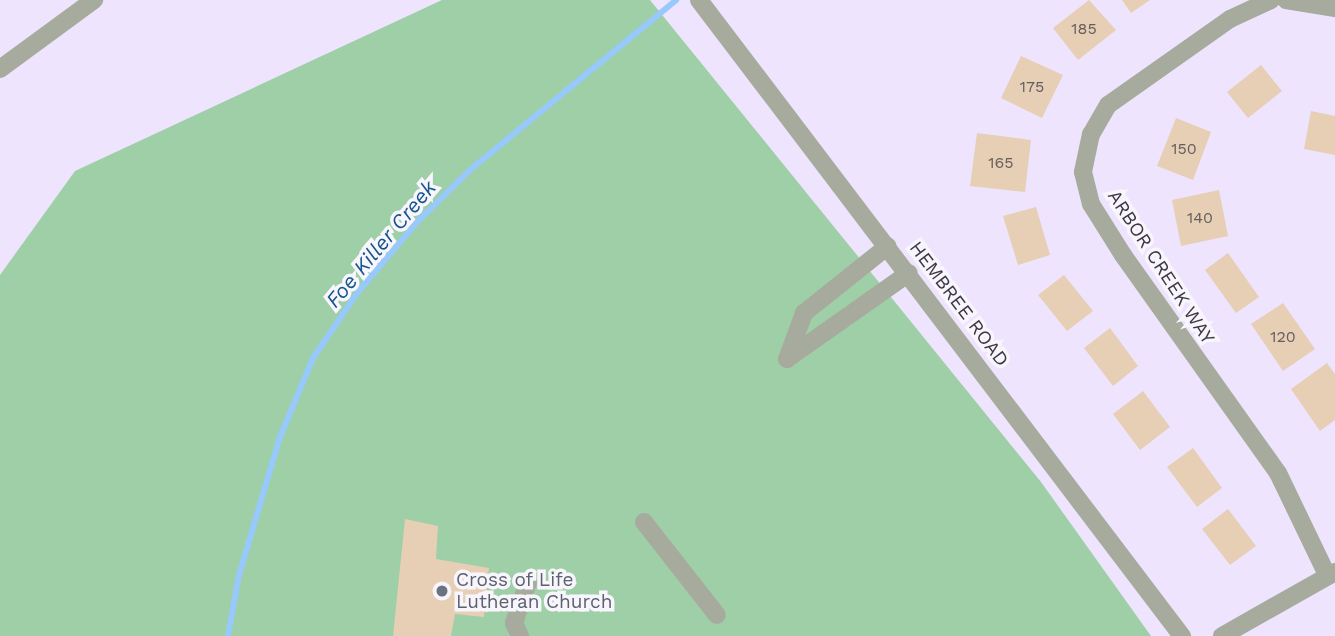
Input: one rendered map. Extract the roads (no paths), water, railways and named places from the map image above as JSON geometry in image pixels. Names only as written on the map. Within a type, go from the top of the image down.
[{"type":"street","points":[[0,69],[94,0]]},
{"type":"street","name":"HEMBREE ROAD","points":[[699,0],[909,273],[1181,636]]},
{"type":"street","name":"ARBOR CREEK WAY","points":[[1271,0],[1230,19],[1108,105],[1091,134],[1083,172],[1091,204],[1123,255],[1278,473],[1331,574]]},
{"type":"street","points":[[1286,0],[1335,8]]},
{"type":"street","points":[[888,246],[804,313],[787,359],[909,273]]},
{"type":"street","points":[[644,522],[717,615]]},
{"type":"street","points":[[1222,636],[1331,574]]},
{"type":"street","points":[[520,636],[514,623],[528,582]]},
{"type":"waterway","name":"Foe Killer Creek","points":[[228,636],[239,575],[280,437],[313,358],[358,292],[418,221],[470,170],[676,0]]},
{"type":"place","name":"Cross of Life Lutheran Church","points":[[442,591]]}]
